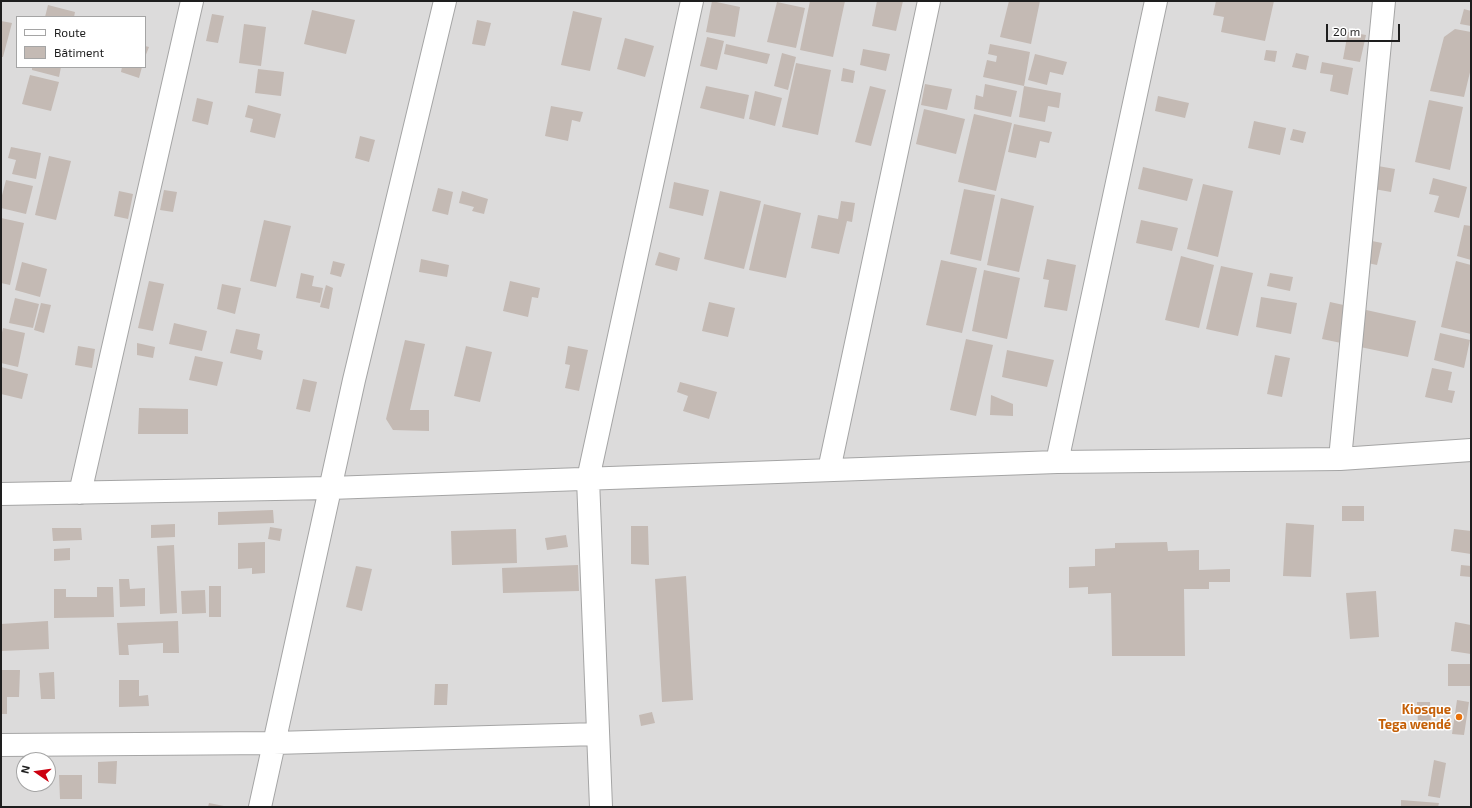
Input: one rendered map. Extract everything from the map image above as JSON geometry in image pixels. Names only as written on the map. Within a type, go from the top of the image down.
[{"type":"street","points":[[80,493],[192,1]]},
{"type":"street","points":[[260,807],[354,380],[445,1]]},
{"type":"street","points":[[601,807],[588,479],[692,1]]},
{"type":"street","points":[[829,470],[928,1]]},
{"type":"street","points":[[1057,462],[1156,1]]},
{"type":"street","points":[[1340,459],[1384,1]]},
{"type":"street","points":[[1,494],[330,488],[1057,462],[1340,459],[1471,450]]},
{"type":"street","points":[[1,745],[274,744],[598,734]]},
{"type":"shaded area","points":[[1,1],[1471,1],[1471,807],[1,807]]},
{"type":"building","points":[[712,1],[740,7],[735,37],[706,32]]},
{"type":"building","points":[[810,1],[845,1],[833,57],[800,50]]},
{"type":"building","points":[[877,1],[903,1],[896,31],[872,26]]},
{"type":"building","points":[[1009,1],[1040,1],[1031,44],[1000,37]]},
{"type":"building","points":[[1216,1],[1274,1],[1265,41],[1221,32],[1224,17],[1213,15]]},
{"type":"building","points":[[777,2],[805,8],[796,48],[767,42]]},
{"type":"building","points":[[48,5],[75,12],[74,16],[45,16]]},
{"type":"building","points":[[1464,9],[1471,11],[1471,26],[1460,24]]},
{"type":"building","points":[[312,10],[355,20],[346,54],[304,44]]},
{"type":"building","points":[[573,11],[602,18],[590,71],[561,65]]},
{"type":"building","points":[[212,14],[224,16],[218,43],[206,41]]},
{"type":"building","points":[[477,20],[491,23],[485,46],[472,44]]},
{"type":"building","points":[[1,21],[12,23],[3,57],[1,57]]},
{"type":"building","points":[[244,24],[266,27],[261,66],[239,63]]},
{"type":"building","points":[[1455,29],[1471,32],[1471,68],[1464,97],[1430,91],[1444,37]]},
{"type":"building","points":[[1348,32],[1366,35],[1360,62],[1343,59]]},
{"type":"building","points":[[707,37],[724,41],[717,70],[700,66]]},
{"type":"building","points":[[625,38],[654,46],[645,77],[617,69]]},
{"type":"building","points":[[726,44],[770,54],[767,64],[724,54]]},
{"type":"building","points":[[990,44],[1030,52],[1024,86],[983,77],[987,60],[996,62],[997,56],[988,54]]},
{"type":"building","points":[[146,46],[149,47],[146,54]]},
{"type":"building","points":[[863,49],[890,54],[886,71],[860,65]]},
{"type":"building","points":[[1266,50],[1277,51],[1275,62],[1264,60]]},
{"type":"building","points":[[782,53],[796,57],[788,90],[774,86]]},
{"type":"building","points":[[1296,53],[1309,56],[1306,70],[1292,67]]},
{"type":"building","points":[[1035,54],[1067,62],[1063,75],[1050,72],[1047,85],[1028,80]]},
{"type":"building","points":[[1322,62],[1353,68],[1348,95],[1330,91],[1333,75],[1320,73]]},
{"type":"building","points":[[796,63],[831,70],[818,135],[782,127]]},
{"type":"building","points":[[32,68],[61,68],[59,77],[32,70]]},
{"type":"building","points":[[122,68],[142,68],[139,78],[121,72]]},
{"type":"building","points":[[843,68],[855,71],[853,83],[841,81]]},
{"type":"building","points":[[258,69],[284,72],[281,96],[255,93]]},
{"type":"building","points":[[30,75],[59,82],[51,111],[22,104]]},
{"type":"building","points":[[925,84],[952,89],[947,110],[921,105]]},
{"type":"building","points":[[985,84],[1017,91],[1011,117],[974,109],[976,95],[983,97]]},
{"type":"building","points":[[706,86],[749,95],[744,119],[700,108]]},
{"type":"building","points":[[870,86],[886,90],[871,146],[855,142]]},
{"type":"building","points":[[1024,86],[1061,93],[1059,108],[1048,106],[1045,122],[1019,117]]},
{"type":"building","points":[[755,91],[782,98],[775,126],[749,119]]},
{"type":"building","points":[[1158,96],[1189,103],[1185,118],[1155,111]]},
{"type":"building","points":[[197,98],[213,102],[208,125],[192,121]]},
{"type":"building","points":[[1429,100],[1463,107],[1450,170],[1415,162]]},
{"type":"building","points":[[248,105],[281,114],[275,138],[250,132],[253,119],[245,117]]},
{"type":"building","points":[[551,106],[583,112],[580,122],[572,120],[568,141],[545,136]]},
{"type":"building","points":[[924,109],[965,119],[956,154],[916,144]]},
{"type":"building","points":[[974,114],[1012,123],[996,191],[958,182]]},
{"type":"building","points":[[1254,121],[1286,128],[1280,155],[1248,148]]},
{"type":"building","points":[[1014,124],[1052,132],[1049,143],[1040,141],[1036,158],[1008,152]]},
{"type":"building","points":[[1293,129],[1306,132],[1303,143],[1290,140]]},
{"type":"building","points":[[360,136],[375,140],[369,162],[355,158]]},
{"type":"building","points":[[11,147],[41,153],[36,179],[12,174],[16,160],[8,158]]},
{"type":"building","points":[[49,156],[71,161],[56,220],[35,215]]},
{"type":"building","points":[[1378,166],[1395,169],[1391,192],[1374,189]]},
{"type":"building","points":[[1143,167],[1193,179],[1187,201],[1138,189]]},
{"type":"building","points":[[1433,178],[1467,187],[1459,218],[1434,212],[1439,196],[1429,194]]},
{"type":"building","points":[[6,180],[33,186],[26,214],[1,208],[1,199]]},
{"type":"building","points":[[674,182],[709,190],[703,216],[669,208]]},
{"type":"building","points":[[1203,184],[1233,191],[1218,257],[1187,249]]},
{"type":"building","points":[[438,188],[453,192],[448,215],[432,211]]},
{"type":"building","points":[[964,189],[995,195],[981,261],[950,254]]},
{"type":"building","points":[[164,190],[177,192],[173,212],[160,210]]},
{"type":"building","points":[[119,191],[133,194],[128,219],[114,216]]},
{"type":"building","points":[[462,191],[488,199],[484,214],[472,211],[474,207],[459,203]]},
{"type":"building","points":[[720,191],[761,201],[744,269],[704,259]]},
{"type":"building","points":[[1001,198],[1034,206],[1019,272],[987,265]]},
{"type":"building","points":[[841,201],[855,203],[852,222],[847,221],[839,254],[811,248],[818,215],[838,219]]},
{"type":"building","points":[[764,204],[801,213],[786,278],[749,270]]},
{"type":"building","points":[[1,218],[24,223],[10,285],[1,283]]},
{"type":"building","points":[[264,220],[291,226],[276,287],[250,281]]},
{"type":"building","points":[[1141,220],[1178,228],[1172,251],[1136,243]]},
{"type":"building","points":[[1464,225],[1471,226],[1471,260],[1457,256]]},
{"type":"building","points":[[1362,239],[1382,243],[1377,265],[1358,261]]},
{"type":"building","points":[[659,252],[680,258],[677,271],[655,265]]},
{"type":"building","points":[[1181,256],[1214,265],[1199,328],[1165,320]]},
{"type":"building","points":[[421,259],[449,265],[447,277],[419,272]]},
{"type":"building","points":[[1047,259],[1076,265],[1067,311],[1044,307],[1049,280],[1043,279]]},
{"type":"building","points":[[941,260],[977,268],[962,333],[926,325]]},
{"type":"building","points":[[333,261],[345,264],[341,277],[330,274]]},
{"type":"building","points":[[1456,261],[1471,265],[1471,334],[1441,327]]},
{"type":"building","points":[[22,262],[47,269],[40,297],[15,290]]},
{"type":"building","points":[[1221,266],[1253,273],[1238,336],[1206,329]]},
{"type":"building","points":[[984,270],[1020,278],[1007,339],[972,331]]},
{"type":"building","points":[[301,273],[314,276],[312,286],[323,288],[320,303],[296,298]]},
{"type":"building","points":[[1270,273],[1293,277],[1290,291],[1267,286]]},
{"type":"building","points":[[149,281],[164,284],[153,331],[138,328]]},
{"type":"building","points":[[510,281],[540,288],[538,298],[532,297],[528,317],[503,311]]},
{"type":"building","points":[[222,284],[241,288],[235,314],[217,309]]},
{"type":"building","points":[[326,285],[333,288],[329,309],[320,307]]},
{"type":"building","points":[[1261,297],[1297,303],[1291,334],[1256,327]]},
{"type":"building","points":[[15,298],[39,304],[33,328],[9,323]]},
{"type":"building","points":[[709,302],[735,308],[728,337],[702,331]]},
{"type":"building","points":[[1330,302],[1416,321],[1408,357],[1322,339]]},
{"type":"building","points":[[41,303],[51,305],[44,333],[34,330]]},
{"type":"building","points":[[174,323],[207,331],[202,351],[169,344]]},
{"type":"building","points":[[3,328],[25,333],[18,367],[1,363],[1,337]]},
{"type":"building","points":[[236,329],[260,334],[257,349],[263,351],[261,360],[230,353]]},
{"type":"building","points":[[1440,333],[1470,340],[1464,368],[1434,360]]},
{"type":"building","points":[[966,339],[993,345],[976,416],[950,410]]},
{"type":"building","points":[[405,340],[425,344],[410,410],[429,410],[429,431],[393,430],[386,419]]},
{"type":"building","points":[[137,343],[155,347],[153,358],[137,355]]},
{"type":"building","points":[[78,346],[95,349],[92,368],[75,365]]},
{"type":"building","points":[[466,346],[492,352],[480,402],[454,396]]},
{"type":"building","points":[[568,346],[588,350],[579,391],[565,388],[570,365],[565,364]]},
{"type":"building","points":[[1007,350],[1054,360],[1047,387],[1002,377]]},
{"type":"building","points":[[1275,355],[1290,358],[1282,397],[1267,394]]},
{"type":"building","points":[[195,356],[223,362],[217,386],[189,380]]},
{"type":"building","points":[[1,367],[28,374],[22,399],[1,394]]},
{"type":"building","points":[[1432,368],[1452,372],[1448,390],[1455,391],[1452,403],[1425,397]]},
{"type":"building","points":[[303,379],[317,382],[310,412],[296,409]]},
{"type":"building","points":[[680,382],[717,392],[709,419],[683,411],[688,396],[677,392]]},
{"type":"building","points":[[991,395],[1013,404],[1013,416],[990,415]]},
{"type":"building","points":[[139,408],[188,409],[188,434],[138,434]]},
{"type":"building","points":[[1342,506],[1364,506],[1364,521],[1342,521]]},
{"type":"building","points":[[273,510],[274,523],[218,525],[218,512]]},
{"type":"building","points":[[1286,523],[1314,525],[1311,577],[1283,576]]},
{"type":"building","points":[[175,524],[175,537],[151,538],[151,525]]},
{"type":"building","points":[[631,526],[648,526],[649,565],[631,564]]},
{"type":"building","points":[[270,527],[282,529],[280,541],[268,539]]},
{"type":"building","points":[[52,528],[81,528],[82,540],[53,541]]},
{"type":"building","points":[[516,529],[517,563],[452,565],[451,531]]},
{"type":"building","points":[[1454,529],[1471,531],[1471,554],[1451,551]]},
{"type":"building","points":[[566,535],[568,547],[547,550],[545,538]]},
{"type":"building","points":[[265,542],[265,573],[252,574],[252,568],[238,569],[238,543]]},
{"type":"building","points":[[1167,542],[1168,551],[1199,550],[1199,570],[1230,569],[1230,582],[1209,582],[1209,589],[1184,589],[1185,656],[1112,656],[1111,593],[1088,594],[1088,587],[1069,588],[1069,567],[1095,566],[1095,549],[1115,548],[1115,543]]},
{"type":"building","points":[[174,545],[177,613],[160,614],[157,546]]},
{"type":"building","points":[[70,548],[70,560],[54,561],[54,549]]},
{"type":"building","points":[[578,565],[579,591],[503,593],[502,568]]},
{"type":"building","points":[[1461,565],[1471,566],[1471,577],[1460,576]]},
{"type":"building","points":[[356,566],[372,569],[362,611],[346,607]]},
{"type":"building","points":[[686,576],[693,700],[662,702],[655,579]]},
{"type":"building","points":[[119,579],[129,579],[130,589],[145,588],[145,606],[120,607]]},
{"type":"building","points":[[209,586],[221,586],[221,617],[209,617]]},
{"type":"building","points":[[97,587],[113,587],[114,617],[54,618],[54,589],[66,589],[66,597],[97,597]]},
{"type":"building","points":[[205,590],[206,613],[182,614],[181,591]]},
{"type":"building","points":[[1376,591],[1379,637],[1350,639],[1346,593]]},
{"type":"building","points":[[48,621],[49,649],[1,651],[1,624]]},
{"type":"building","points":[[178,621],[179,653],[163,653],[163,643],[128,645],[129,655],[119,655],[117,623]]},
{"type":"building","points":[[1455,622],[1471,625],[1471,654],[1451,651]]},
{"type":"building","points":[[1448,664],[1471,664],[1471,686],[1448,686]]},
{"type":"building","points":[[1,670],[20,670],[19,697],[7,697],[7,714],[1,714]]},
{"type":"building","points":[[54,672],[55,699],[41,699],[39,673]]},
{"type":"building","points":[[119,680],[139,680],[139,696],[148,695],[149,706],[119,707]]},
{"type":"building","points":[[435,684],[448,684],[447,705],[434,705]]},
{"type":"building","points":[[1457,700],[1469,702],[1464,735],[1452,734]]},
{"type":"building","points":[[1417,702],[1430,702],[1431,723],[1418,724]]},
{"type":"building","points":[[652,712],[655,723],[641,726],[639,715]]},
{"type":"building","points":[[1434,760],[1446,763],[1440,798],[1428,796]]},
{"type":"building","points":[[117,761],[116,784],[98,783],[98,762]]},
{"type":"building","points":[[59,775],[82,775],[82,799],[60,799]]},
{"type":"building","points":[[1401,800],[1439,803],[1438,807],[1401,807]]},
{"type":"building","points":[[209,803],[224,806],[224,807],[208,807]]},
{"type":"place","name":"Kiosque Tega wendé","points":[[1459,717]]}]
